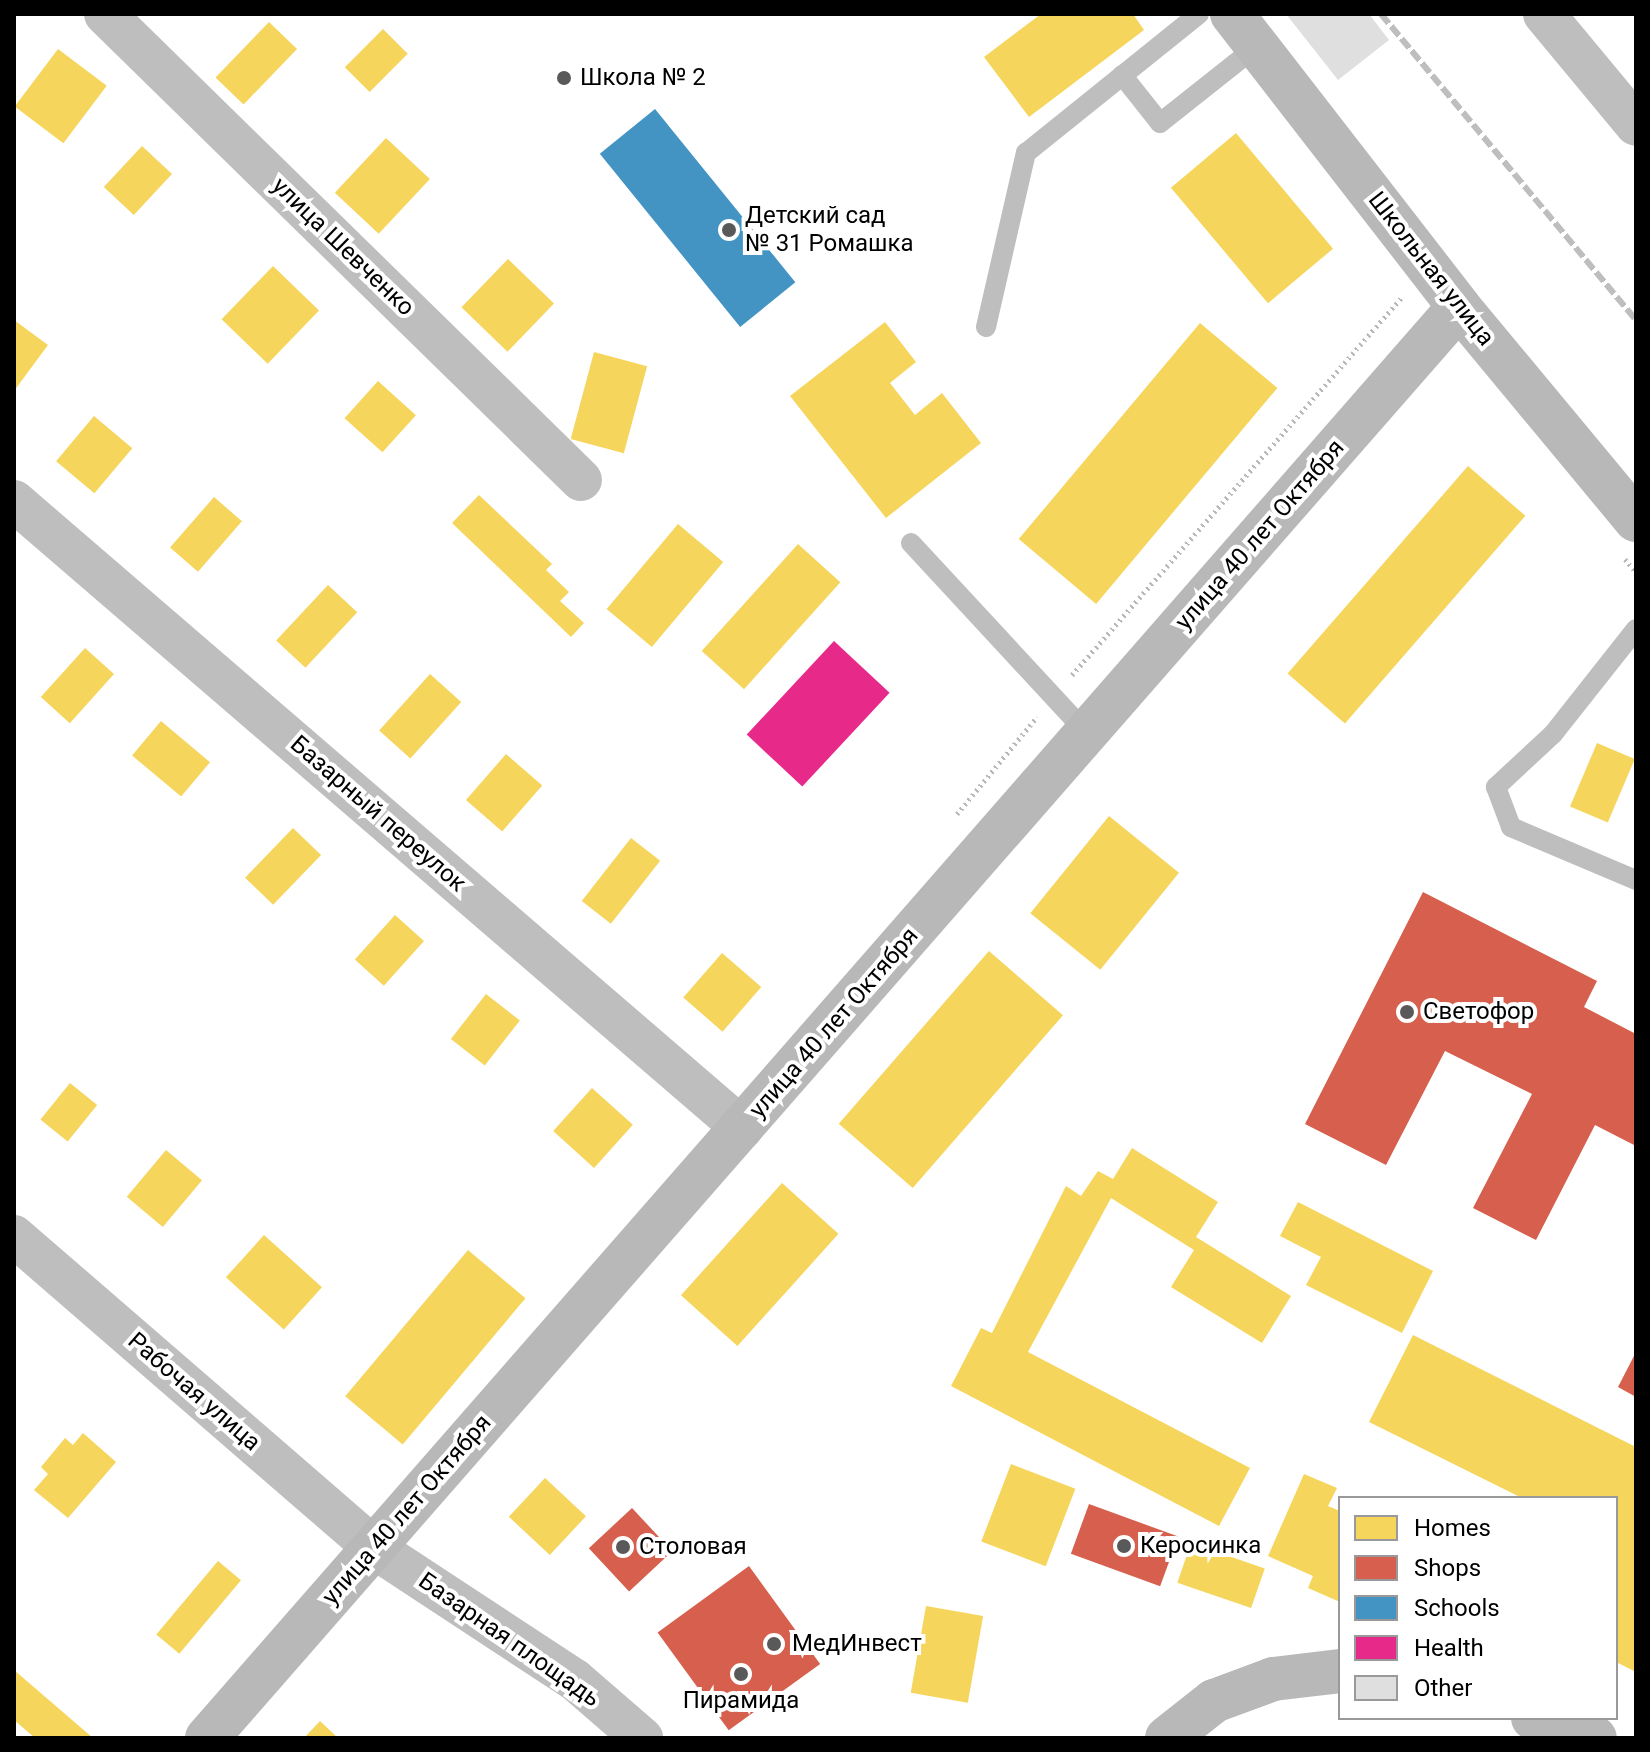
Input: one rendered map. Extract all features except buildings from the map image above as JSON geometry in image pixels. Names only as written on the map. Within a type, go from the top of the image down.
[{"type":"street","name":"улица Шевченко","points":[[105,14],[581,480]]},
{"type":"street","points":[[1544,14],[1636,125]]},
{"type":"street","name":"Школьная улица","points":[[1244,30],[1459,307],[1636,520]]},
{"type":"street","name":"улица 40 лет Октября","points":[[207,1738],[1459,307]]},
{"type":"street","name":"Базарный переулок","points":[[14,501],[742,1128]]},
{"type":"street","name":"Рабочая улица","points":[[14,1236],[374,1548]]},
{"type":"street","name":"Базарная площадь","points":[[374,1548],[575,1680],[642,1738]]},
{"type":"street","points":[[1167,1738],[1214,1701],[1273,1679],[1338,1671]]},
{"type":"street","points":[[1539,1720],[1595,1738]]},
{"type":"lane","points":[[986,327],[1026,153],[1199,14]]},
{"type":"lane","points":[[1122,75],[1160,123],[1244,30]]},
{"type":"lane","points":[[911,543],[1087,733]]},
{"type":"lane","points":[[1636,629],[1553,734],[1496,787],[1511,827],[1636,880]]},
{"type":"path","points":[[955,818],[1053,697],[1405,293]]},
{"type":"railway","points":[[1381,14],[1636,320]]},
{"type":"place","name":"Школа № 2","points":[[564,78]]},
{"type":"place","name":"Детский сад № 31 Ромашка","points":[[729,230]]},
{"type":"place","name":"Светофор","points":[[1407,1012]]},
{"type":"place","name":"Керосинка","points":[[1124,1546]]},
{"type":"place","name":"Столовая","points":[[623,1547]]},
{"type":"place","name":"МедИнвест","points":[[774,1644]]},
{"type":"place","name":"Пирамида","points":[[741,1674]]}]
